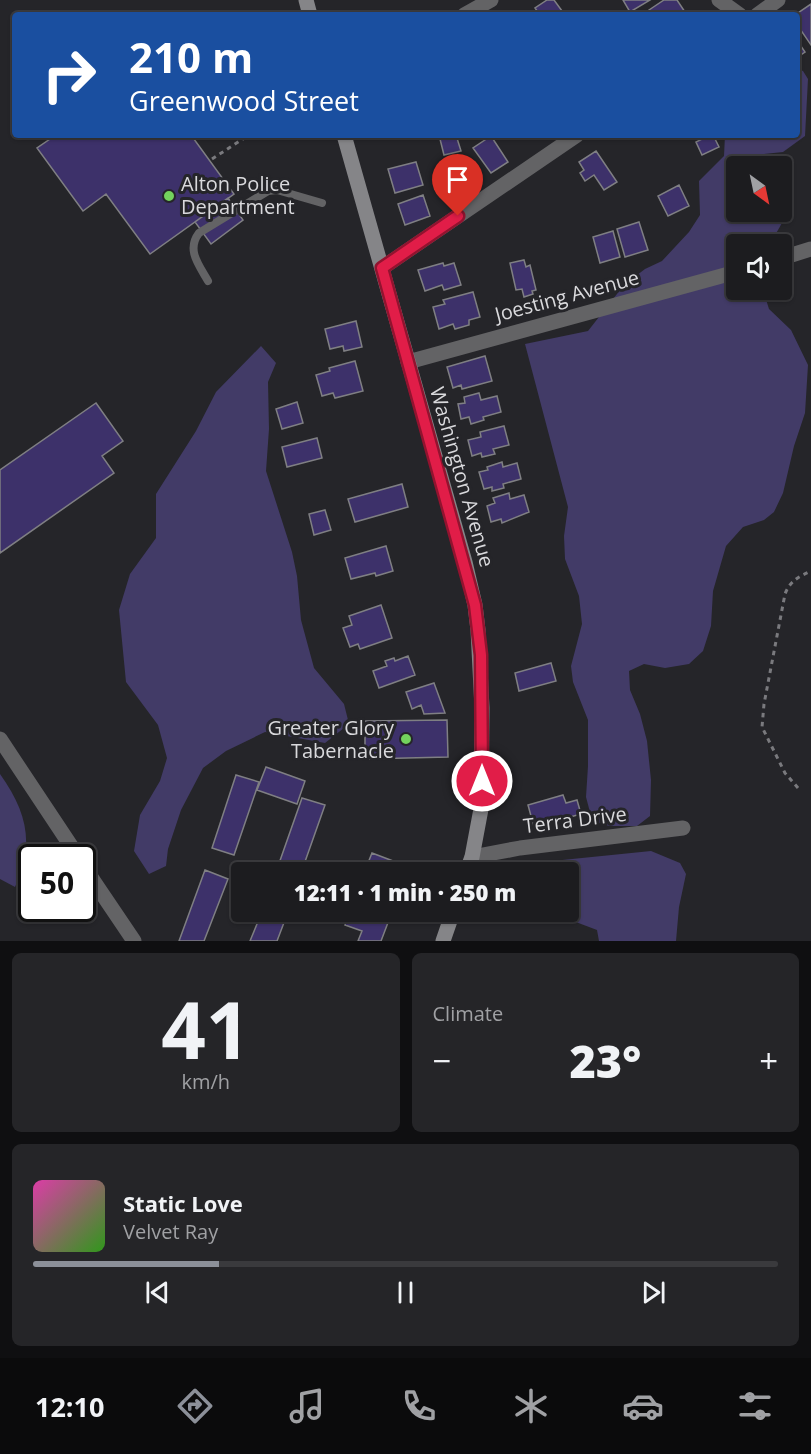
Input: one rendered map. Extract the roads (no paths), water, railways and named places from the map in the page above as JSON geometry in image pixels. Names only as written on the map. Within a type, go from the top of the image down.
[{"type":"main road","name":"Washington Avenue","points":[[345,138],[475,605],[481,655],[482,781],[481,808],[470,862]]},
{"type":"main road","points":[[443,941],[450,922]]},
{"type":"street","points":[[470,12],[492,0]]},
{"type":"street","points":[[719,0],[736,12]]},
{"type":"street","points":[[761,12],[778,0]]},
{"type":"street","points":[[382,268],[573,138]]},
{"type":"street","points":[[792,255],[811,249]]},
{"type":"street","name":"Joesting Avenue","points":[[408,362],[726,275]]},
{"type":"street","points":[[0,739],[70,844]]},
{"type":"street","name":"Terra Drive","points":[[472,857],[520,848],[683,828]]},
{"type":"street","points":[[96,885],[134,941]]},
{"type":"lane","points":[[208,281],[192,251],[193,243],[199,233],[268,190],[277,189],[322,203]]},
{"type":"place","name":"Alton Police Department","points":[[169,196]]},
{"type":"place","name":"Greater Glory Tabernacle","points":[[406,739]]}]
